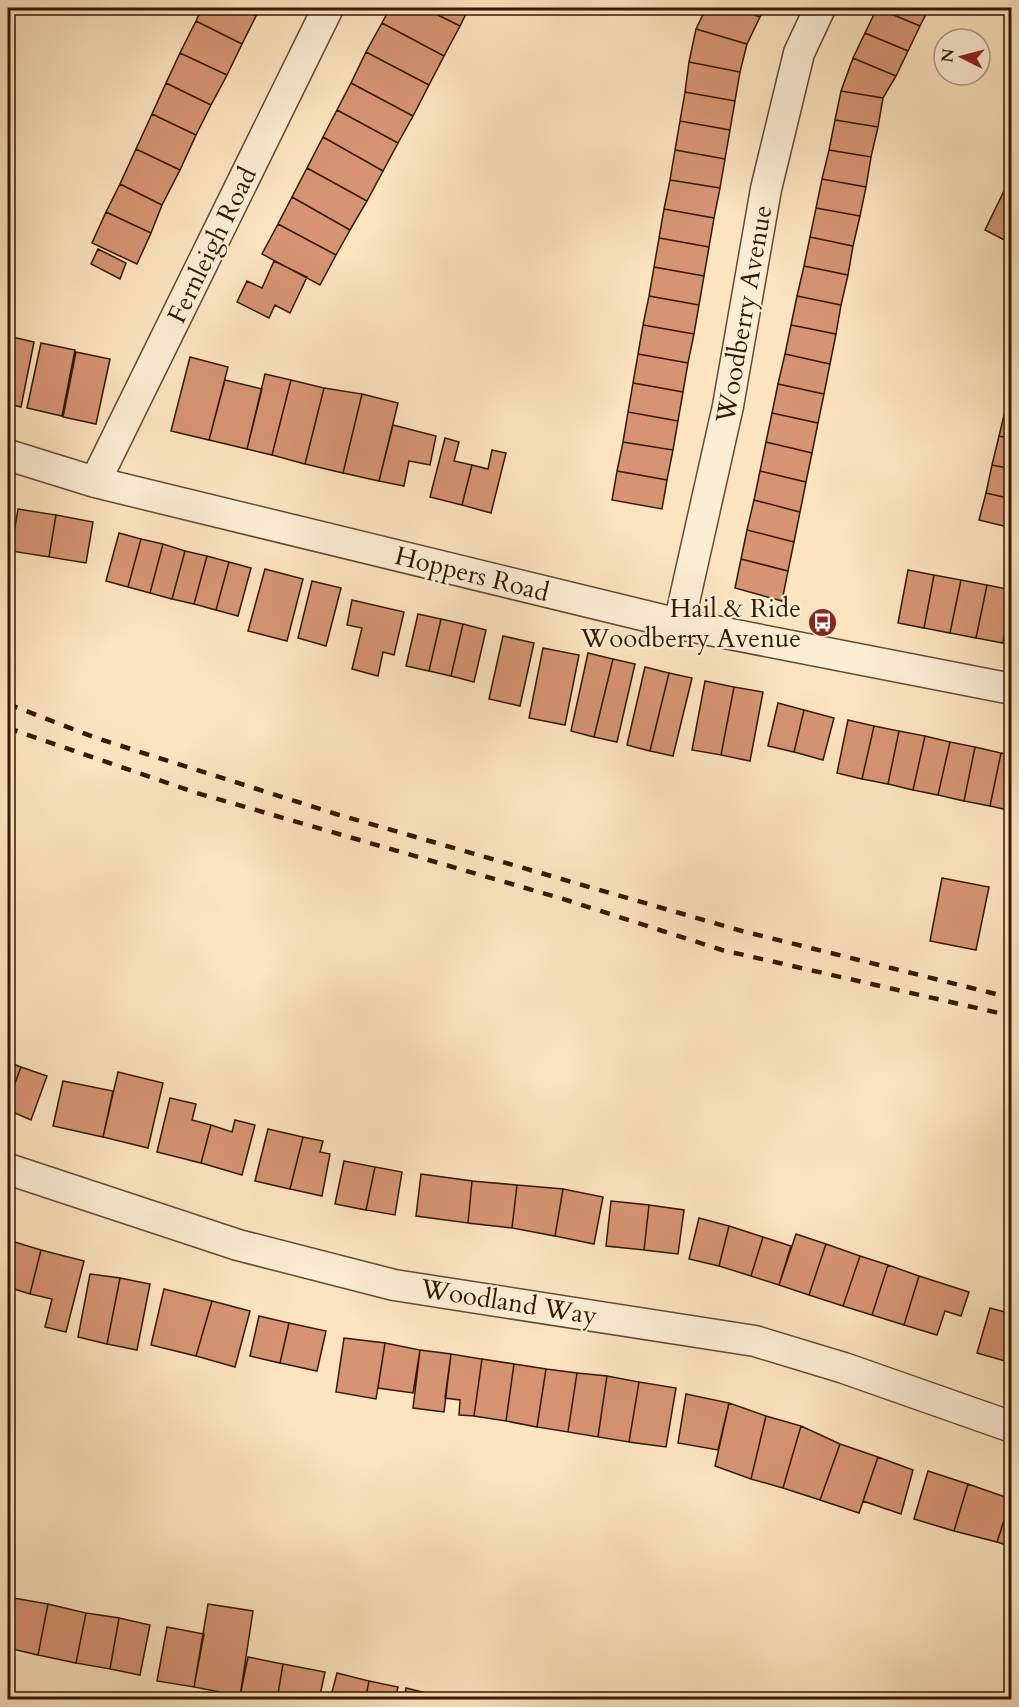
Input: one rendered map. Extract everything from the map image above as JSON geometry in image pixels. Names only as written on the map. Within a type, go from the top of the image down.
[{"type":"street","name":"Fernleigh Road","points":[[95,482],[328,8]]},
{"type":"street","name":"Woodberry Avenue","points":[[680,624],[728,406],[766,189],[799,53],[820,8]]},
{"type":"street","name":"Hoppers Road","points":[[8,455],[95,482],[680,624],[1011,689]]},
{"type":"street","name":"Woodland Way","points":[[8,1169],[238,1245],[394,1285],[755,1341],[844,1368],[1011,1427]]},
{"type":"building","points":[[202,8],[240,8],[256,16],[242,44],[196,21]]},
{"type":"building","points":[[240,8],[261,8],[256,16]]},
{"type":"building","points":[[390,8],[424,8],[460,26],[444,56],[382,23]]},
{"type":"building","points":[[424,8],[469,8],[460,26]]},
{"type":"building","points":[[706,8],[737,8],[760,17],[747,44],[696,29]]},
{"type":"building","points":[[737,8],[765,8],[760,17]]},
{"type":"building","points":[[877,8],[929,8],[920,26]]},
{"type":"building","points":[[877,8],[920,26],[908,51],[865,33]]},
{"type":"building","points":[[196,21],[242,44],[227,75],[180,53]]},
{"type":"building","points":[[382,23],[444,56],[429,85],[366,52]]},
{"type":"building","points":[[696,29],[747,44],[740,72],[689,62]]},
{"type":"building","points":[[865,33],[908,51],[896,76],[853,58]]},
{"type":"building","points":[[366,52],[429,85],[413,116],[351,83]]},
{"type":"building","points":[[180,53],[227,75],[211,105],[166,83]]},
{"type":"building","points":[[853,58],[896,76],[883,98],[841,91]]},
{"type":"building","points":[[689,62],[740,72],[735,101],[685,92]]},
{"type":"building","points":[[166,83],[211,105],[196,135],[152,114]]},
{"type":"building","points":[[351,83],[413,116],[398,143],[337,110]]},
{"type":"building","points":[[841,91],[883,98],[878,127],[835,120]]},
{"type":"building","points":[[685,92],[735,101],[730,130],[680,121]]},
{"type":"building","points":[[337,110],[398,143],[383,171],[323,137]]},
{"type":"building","points":[[152,114],[196,135],[180,170],[136,149]]},
{"type":"building","points":[[835,120],[878,127],[871,157],[829,150]]},
{"type":"building","points":[[680,121],[730,130],[725,159],[675,150]]},
{"type":"building","points":[[323,137],[383,171],[367,201],[307,168]]},
{"type":"building","points":[[136,149],[180,170],[162,205],[120,184]]},
{"type":"building","points":[[675,150],[725,159],[720,188],[670,180]]},
{"type":"building","points":[[829,150],[871,157],[866,187],[822,179]]},
{"type":"building","points":[[307,168],[367,201],[350,230],[292,197]]},
{"type":"building","points":[[822,179],[866,187],[860,216],[816,208]]},
{"type":"building","points":[[670,180],[720,188],[714,218],[664,209]]},
{"type":"building","points":[[120,184],[162,205],[151,233],[106,212]]},
{"type":"building","points":[[1004,191],[1012,195],[1012,244],[985,230]]},
{"type":"building","points":[[292,197],[350,230],[336,255],[278,224]]},
{"type":"building","points":[[816,208],[860,216],[853,246],[810,237]]},
{"type":"building","points":[[664,209],[714,218],[709,247],[659,238]]},
{"type":"building","points":[[106,212],[151,233],[137,264],[92,243]]},
{"type":"building","points":[[278,224],[336,255],[320,285],[262,254]]},
{"type":"building","points":[[810,237],[853,246],[848,275],[804,266]]},
{"type":"building","points":[[659,238],[709,247],[704,276],[654,267]]},
{"type":"building","points":[[98,249],[126,263],[120,279],[91,264]]},
{"type":"building","points":[[274,261],[307,277],[290,313],[275,305],[269,318],[237,302],[247,281],[262,288]]},
{"type":"building","points":[[804,266],[848,275],[841,305],[797,296]]},
{"type":"building","points":[[654,267],[704,276],[699,305],[649,296]]},
{"type":"building","points":[[649,296],[699,305],[694,334],[643,325]]},
{"type":"building","points":[[797,296],[841,305],[836,334],[791,325]]},
{"type":"building","points":[[643,325],[694,334],[688,363],[638,354]]},
{"type":"building","points":[[791,325],[836,334],[830,364],[785,354]]},
{"type":"building","points":[[8,336],[34,342],[21,407],[8,404]]},
{"type":"building","points":[[41,343],[75,350],[62,416],[27,408]]},
{"type":"building","points":[[76,352],[110,359],[96,424],[63,417]]},
{"type":"building","points":[[638,354],[688,363],[683,392],[633,383]]},
{"type":"building","points":[[785,354],[830,364],[824,394],[778,384]]},
{"type":"building","points":[[190,357],[228,367],[209,440],[171,431]]},
{"type":"building","points":[[265,374],[291,380],[272,455],[247,449]]},
{"type":"building","points":[[225,380],[262,389],[247,449],[209,440]]},
{"type":"building","points":[[291,380],[324,388],[305,464],[272,455]]},
{"type":"building","points":[[633,383],[683,392],[678,421],[628,412]]},
{"type":"building","points":[[778,384],[824,394],[818,423],[772,413]]},
{"type":"building","points":[[324,388],[362,394],[343,473],[305,464]]},
{"type":"building","points":[[362,394],[398,403],[379,481],[343,473]]},
{"type":"building","points":[[1006,407],[1012,408],[1012,439],[999,436]]},
{"type":"building","points":[[628,412],[678,421],[673,450],[623,442]]},
{"type":"building","points":[[772,413],[818,423],[812,453],[766,442]]},
{"type":"building","points":[[393,425],[436,436],[430,465],[409,461],[404,486],[379,481]]},
{"type":"building","points":[[999,436],[1012,439],[1012,469],[992,465]]},
{"type":"building","points":[[445,438],[459,442],[454,461],[472,465],[462,505],[430,497]]},
{"type":"building","points":[[623,442],[673,450],[667,480],[617,471]]},
{"type":"building","points":[[766,442],[812,453],[806,482],[760,471]]},
{"type":"building","points":[[492,450],[506,453],[491,513],[462,505],[472,465],[488,469]]},
{"type":"building","points":[[992,465],[1012,469],[1012,499],[986,493]]},
{"type":"building","points":[[617,471],[667,480],[662,509],[612,500]]},
{"type":"building","points":[[760,471],[806,482],[800,512],[754,500]]},
{"type":"building","points":[[986,493],[1012,499],[1012,528],[979,520]]},
{"type":"building","points":[[754,500],[800,512],[794,542],[747,530]]},
{"type":"building","points":[[18,509],[56,515],[49,557],[11,551]]},
{"type":"building","points":[[56,515],[93,522],[86,563],[49,557]]},
{"type":"building","points":[[747,530],[794,542],[788,571],[741,559]]},
{"type":"building","points":[[119,533],[141,539],[128,587],[106,581]]},
{"type":"building","points":[[141,539],[163,544],[150,593],[128,587]]},
{"type":"building","points":[[163,544],[185,551],[172,599],[150,593]]},
{"type":"building","points":[[185,551],[207,556],[194,604],[172,599]]},
{"type":"building","points":[[207,556],[229,562],[216,610],[194,604]]},
{"type":"building","points":[[741,559],[788,571],[782,601],[735,588]]},
{"type":"building","points":[[229,562],[251,568],[238,616],[216,610]]},
{"type":"building","points":[[265,569],[303,579],[287,641],[248,631]]},
{"type":"building","points":[[908,570],[934,575],[924,628],[898,623]]},
{"type":"building","points":[[934,575],[961,580],[950,633],[924,628]]},
{"type":"building","points":[[961,580],[987,585],[976,638],[950,633]]},
{"type":"building","points":[[312,581],[341,588],[326,646],[298,638]]},
{"type":"building","points":[[987,585],[1012,590],[1003,643],[976,638]]},
{"type":"building","points":[[1012,599],[1012,645],[1003,643]]},
{"type":"building","points":[[352,600],[404,612],[394,655],[383,652],[378,676],[352,669],[362,628],[347,625]]},
{"type":"building","points":[[418,614],[441,619],[429,671],[406,666]]},
{"type":"building","points":[[441,619],[463,624],[451,676],[429,671]]},
{"type":"building","points":[[463,624],[486,630],[474,682],[451,676]]},
{"type":"building","points":[[503,636],[534,643],[520,706],[489,699]]},
{"type":"building","points":[[543,648],[579,655],[565,725],[529,718]]},
{"type":"building","points":[[588,653],[613,659],[594,737],[571,731]]},
{"type":"building","points":[[613,659],[635,664],[617,742],[594,737]]},
{"type":"building","points":[[645,667],[669,673],[650,751],[627,745]]},
{"type":"building","points":[[669,673],[692,678],[673,756],[650,751]]},
{"type":"building","points":[[705,681],[734,687],[721,755],[692,750]]},
{"type":"building","points":[[734,687],[763,692],[750,761],[721,755]]},
{"type":"building","points":[[778,703],[804,710],[794,752],[768,746]]},
{"type":"building","points":[[804,710],[834,718],[823,760],[794,752]]},
{"type":"building","points":[[848,720],[874,726],[862,779],[837,773]]},
{"type":"building","points":[[874,726],[899,731],[888,784],[862,779]]},
{"type":"building","points":[[899,731],[925,736],[913,790],[888,784]]},
{"type":"building","points":[[925,736],[950,742],[938,795],[913,790]]},
{"type":"building","points":[[950,742],[975,747],[964,801],[938,795]]},
{"type":"building","points":[[975,747],[1001,753],[990,806],[964,801]]},
{"type":"building","points":[[1001,753],[1012,755],[1012,811],[990,806]]},
{"type":"building","points":[[942,878],[989,887],[976,950],[930,941]]},
{"type":"building","points":[[8,1062],[21,1067],[8,1102]]},
{"type":"building","points":[[21,1067],[47,1076],[31,1120],[8,1110],[8,1102]]},
{"type":"building","points":[[118,1072],[163,1083],[148,1148],[103,1137]]},
{"type":"building","points":[[63,1081],[113,1091],[103,1137],[53,1126]]},
{"type":"building","points":[[170,1098],[196,1104],[192,1120],[211,1125],[201,1163],[157,1152]]},
{"type":"building","points":[[235,1120],[255,1125],[242,1175],[201,1163],[211,1125],[232,1132]]},
{"type":"building","points":[[268,1129],[303,1137],[290,1189],[255,1181]]},
{"type":"building","points":[[303,1137],[323,1141],[320,1152],[330,1154],[322,1196],[290,1189]]},
{"type":"building","points":[[344,1161],[375,1167],[366,1210],[335,1204]]},
{"type":"building","points":[[375,1167],[402,1172],[395,1215],[366,1210]]},
{"type":"building","points":[[421,1174],[472,1181],[468,1223],[416,1216]]},
{"type":"building","points":[[472,1181],[517,1185],[512,1228],[468,1223]]},
{"type":"building","points":[[517,1185],[563,1189],[555,1236],[512,1228]]},
{"type":"building","points":[[563,1189],[603,1197],[594,1244],[555,1236]]},
{"type":"building","points":[[611,1201],[649,1205],[644,1250],[606,1246]]},
{"type":"building","points":[[649,1205],[684,1210],[678,1254],[644,1250]]},
{"type":"building","points":[[699,1218],[729,1226],[719,1266],[689,1259]]},
{"type":"building","points":[[729,1226],[763,1237],[751,1276],[719,1266]]},
{"type":"building","points":[[796,1234],[826,1244],[809,1295],[779,1285]]},
{"type":"building","points":[[763,1237],[791,1246],[779,1285],[751,1276]]},
{"type":"building","points":[[8,1240],[41,1250],[30,1294],[11,1288],[8,1299]]},
{"type":"building","points":[[826,1244],[860,1256],[843,1306],[809,1295]]},
{"type":"building","points":[[41,1250],[84,1261],[66,1332],[45,1327],[52,1299],[30,1294]]},
{"type":"building","points":[[860,1256],[888,1265],[872,1315],[843,1306]]},
{"type":"building","points":[[888,1265],[919,1276],[904,1325],[872,1315]]},
{"type":"building","points":[[90,1274],[120,1278],[107,1344],[78,1337]]},
{"type":"building","points":[[919,1276],[969,1292],[961,1316],[945,1311],[937,1335],[904,1325]]},
{"type":"building","points":[[120,1278],[150,1284],[137,1350],[107,1344]]},
{"type":"building","points":[[164,1289],[212,1301],[196,1356],[151,1345]]},
{"type":"building","points":[[212,1301],[250,1311],[235,1367],[196,1356]]},
{"type":"building","points":[[990,1308],[1012,1314],[1012,1363],[977,1353]]},
{"type":"building","points":[[259,1316],[289,1323],[280,1363],[250,1356]]},
{"type":"building","points":[[289,1323],[326,1331],[317,1371],[280,1363]]},
{"type":"building","points":[[344,1338],[385,1343],[376,1399],[336,1392]]},
{"type":"building","points":[[385,1343],[420,1350],[413,1393],[378,1388]]},
{"type":"building","points":[[420,1350],[451,1354],[444,1412],[413,1408]]},
{"type":"building","points":[[451,1354],[482,1359],[474,1416],[459,1415],[460,1400],[445,1398]]},
{"type":"building","points":[[482,1359],[514,1364],[506,1421],[474,1416]]},
{"type":"building","points":[[514,1364],[546,1369],[537,1427],[506,1421]]},
{"type":"building","points":[[546,1369],[577,1373],[568,1432],[537,1427]]},
{"type":"building","points":[[577,1373],[607,1376],[598,1437],[568,1432]]},
{"type":"building","points":[[607,1376],[639,1382],[629,1442],[598,1437]]},
{"type":"building","points":[[639,1382],[676,1388],[666,1447],[629,1442]]},
{"type":"building","points":[[686,1394],[729,1403],[718,1450],[678,1443]]},
{"type":"building","points":[[729,1403],[766,1416],[751,1479],[715,1466]]},
{"type":"building","points":[[766,1416],[801,1426],[783,1488],[751,1479]]},
{"type":"building","points":[[801,1426],[840,1444],[820,1500],[783,1488]]},
{"type":"building","points":[[840,1444],[878,1457],[859,1513],[820,1500]]},
{"type":"building","points":[[878,1457],[913,1470],[901,1514],[863,1501]]},
{"type":"building","points":[[928,1471],[968,1484],[954,1531],[914,1519]]},
{"type":"building","points":[[968,1484],[1011,1499],[997,1542],[954,1531]]},
{"type":"building","points":[[1012,1499],[1012,1547],[997,1542]]},
{"type":"building","points":[[8,1597],[48,1604],[38,1655],[8,1648]]},
{"type":"building","points":[[48,1604],[86,1613],[76,1663],[38,1655]]},
{"type":"building","points":[[208,1604],[253,1611],[240,1696],[194,1687]]},
{"type":"building","points":[[86,1613],[119,1618],[110,1669],[76,1663]]},
{"type":"building","points":[[119,1618],[150,1625],[140,1675],[110,1669]]},
{"type":"building","points":[[167,1627],[204,1634],[194,1687],[157,1681]]},
{"type":"building","points":[[248,1657],[283,1664],[277,1700],[259,1700],[240,1696]]},
{"type":"building","points":[[283,1664],[325,1672],[319,1700],[277,1700]]},
{"type":"building","points":[[337,1673],[369,1681],[365,1700],[330,1700]]},
{"type":"building","points":[[369,1681],[398,1687],[395,1700],[365,1700]]},
{"type":"building","points":[[406,1688],[439,1696],[438,1700],[404,1700]]},
{"type":"railway","points":[[8,704],[96,738],[336,814],[742,931],[1012,998]]},
{"type":"railway","points":[[8,728],[197,793],[560,898],[722,950],[1012,1016]]},
{"type":"place","name":"Hail & Ride Woodberry Avenue","points":[[822,623]]}]
